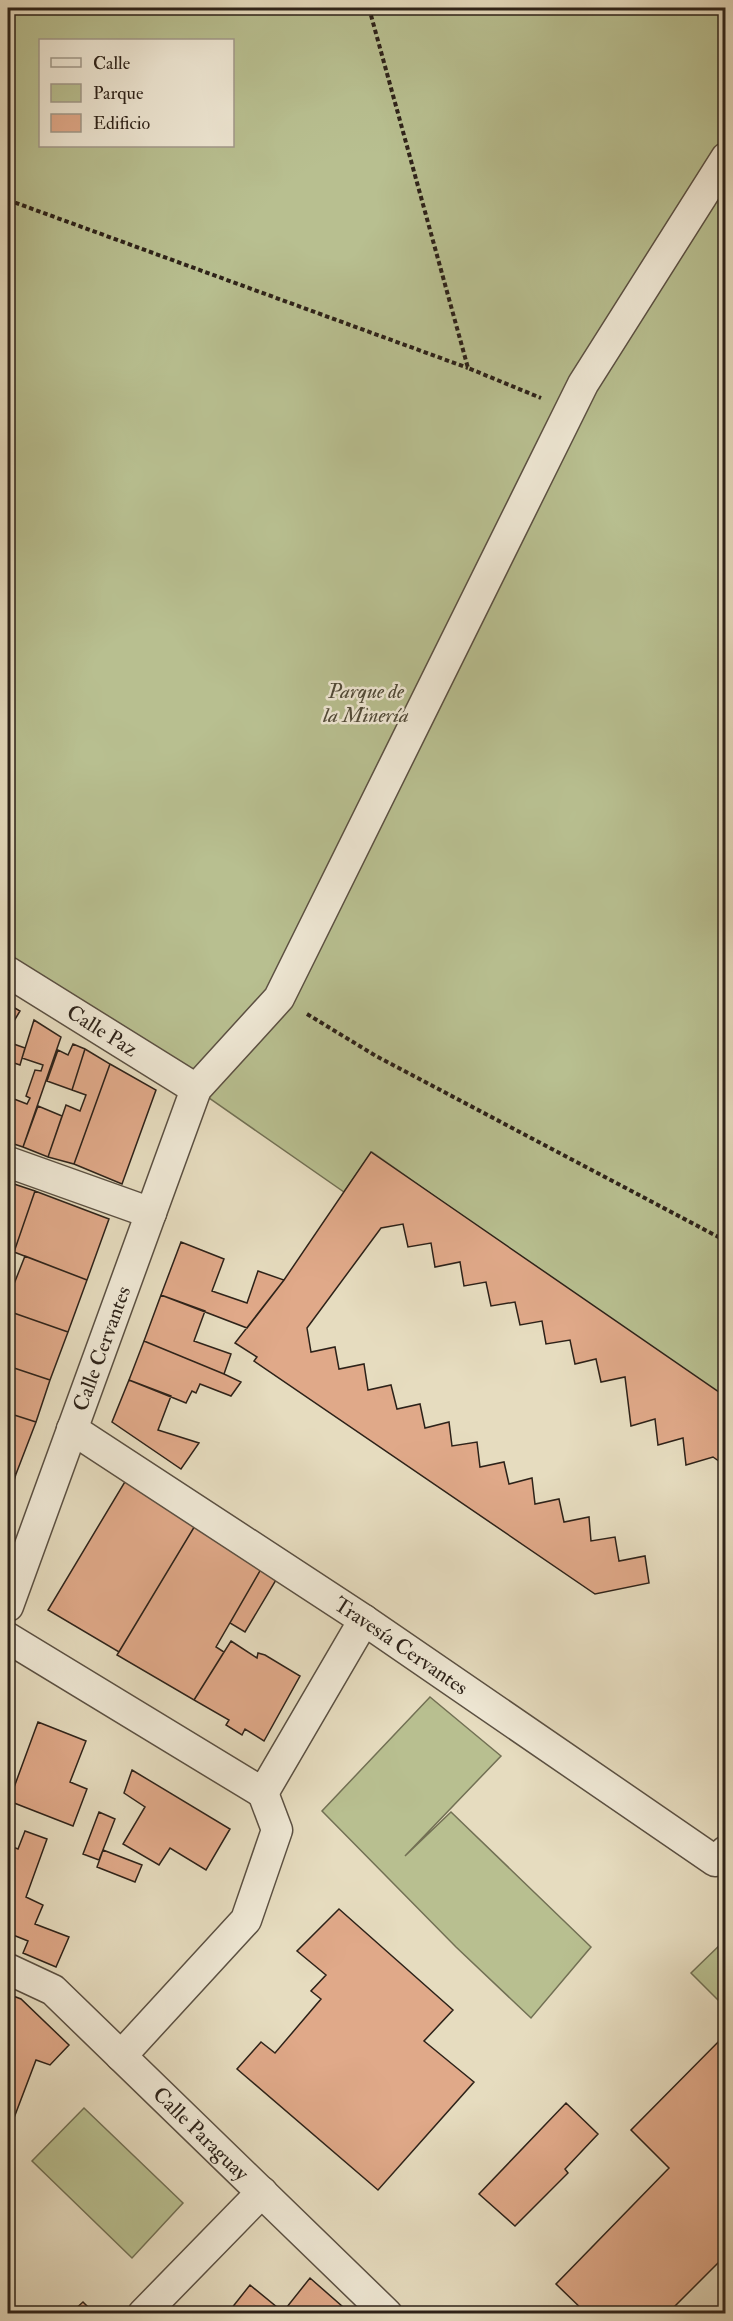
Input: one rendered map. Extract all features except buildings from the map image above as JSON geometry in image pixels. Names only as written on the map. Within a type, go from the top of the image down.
[{"type":"street","points":[[196,1089],[279,998],[583,384],[726,158]]},
{"type":"street","name":"Calle Paz","points":[[8,972],[196,1089]]},
{"type":"street","name":"Calle Cervantes","points":[[10,1590],[72,1429],[196,1089]]},
{"type":"street","points":[[8,1162],[151,1213]]},
{"type":"street","name":"Travesía Cervantes","points":[[72,1429],[364,1620],[715,1861],[726,1851]]},
{"type":"street","points":[[263,1793],[364,1620]]},
{"type":"street","points":[[8,1638],[263,1793],[277,1830],[246,1920],[121,2056]]},
{"type":"street","name":"Calle Paraguay","points":[[8,1969],[53,1990],[387,2313]]},
{"type":"street","points":[[143,2313],[262,2192]]},
{"type":"path","points":[[369,8],[468,368]]},
{"type":"path","points":[[8,200],[468,368],[570,410]]},
{"type":"path","points":[[279,998],[376,1056],[726,1241]]},
{"type":"green space","name":"Parque de la Minería","points":[[8,8],[725,8],[725,1401],[372,1152],[344,1192],[196,1089],[8,972],[8,435],[14,430],[8,406]]},
{"type":"green space","points":[[430,1697],[501,1756],[405,1856],[451,1812],[591,1947],[531,2018],[456,1947],[322,1811]]},
{"type":"green space","points":[[725,1940],[725,2007],[691,1973]]},
{"type":"green space","points":[[84,2108],[183,2203],[132,2258],[32,2161]]}]
